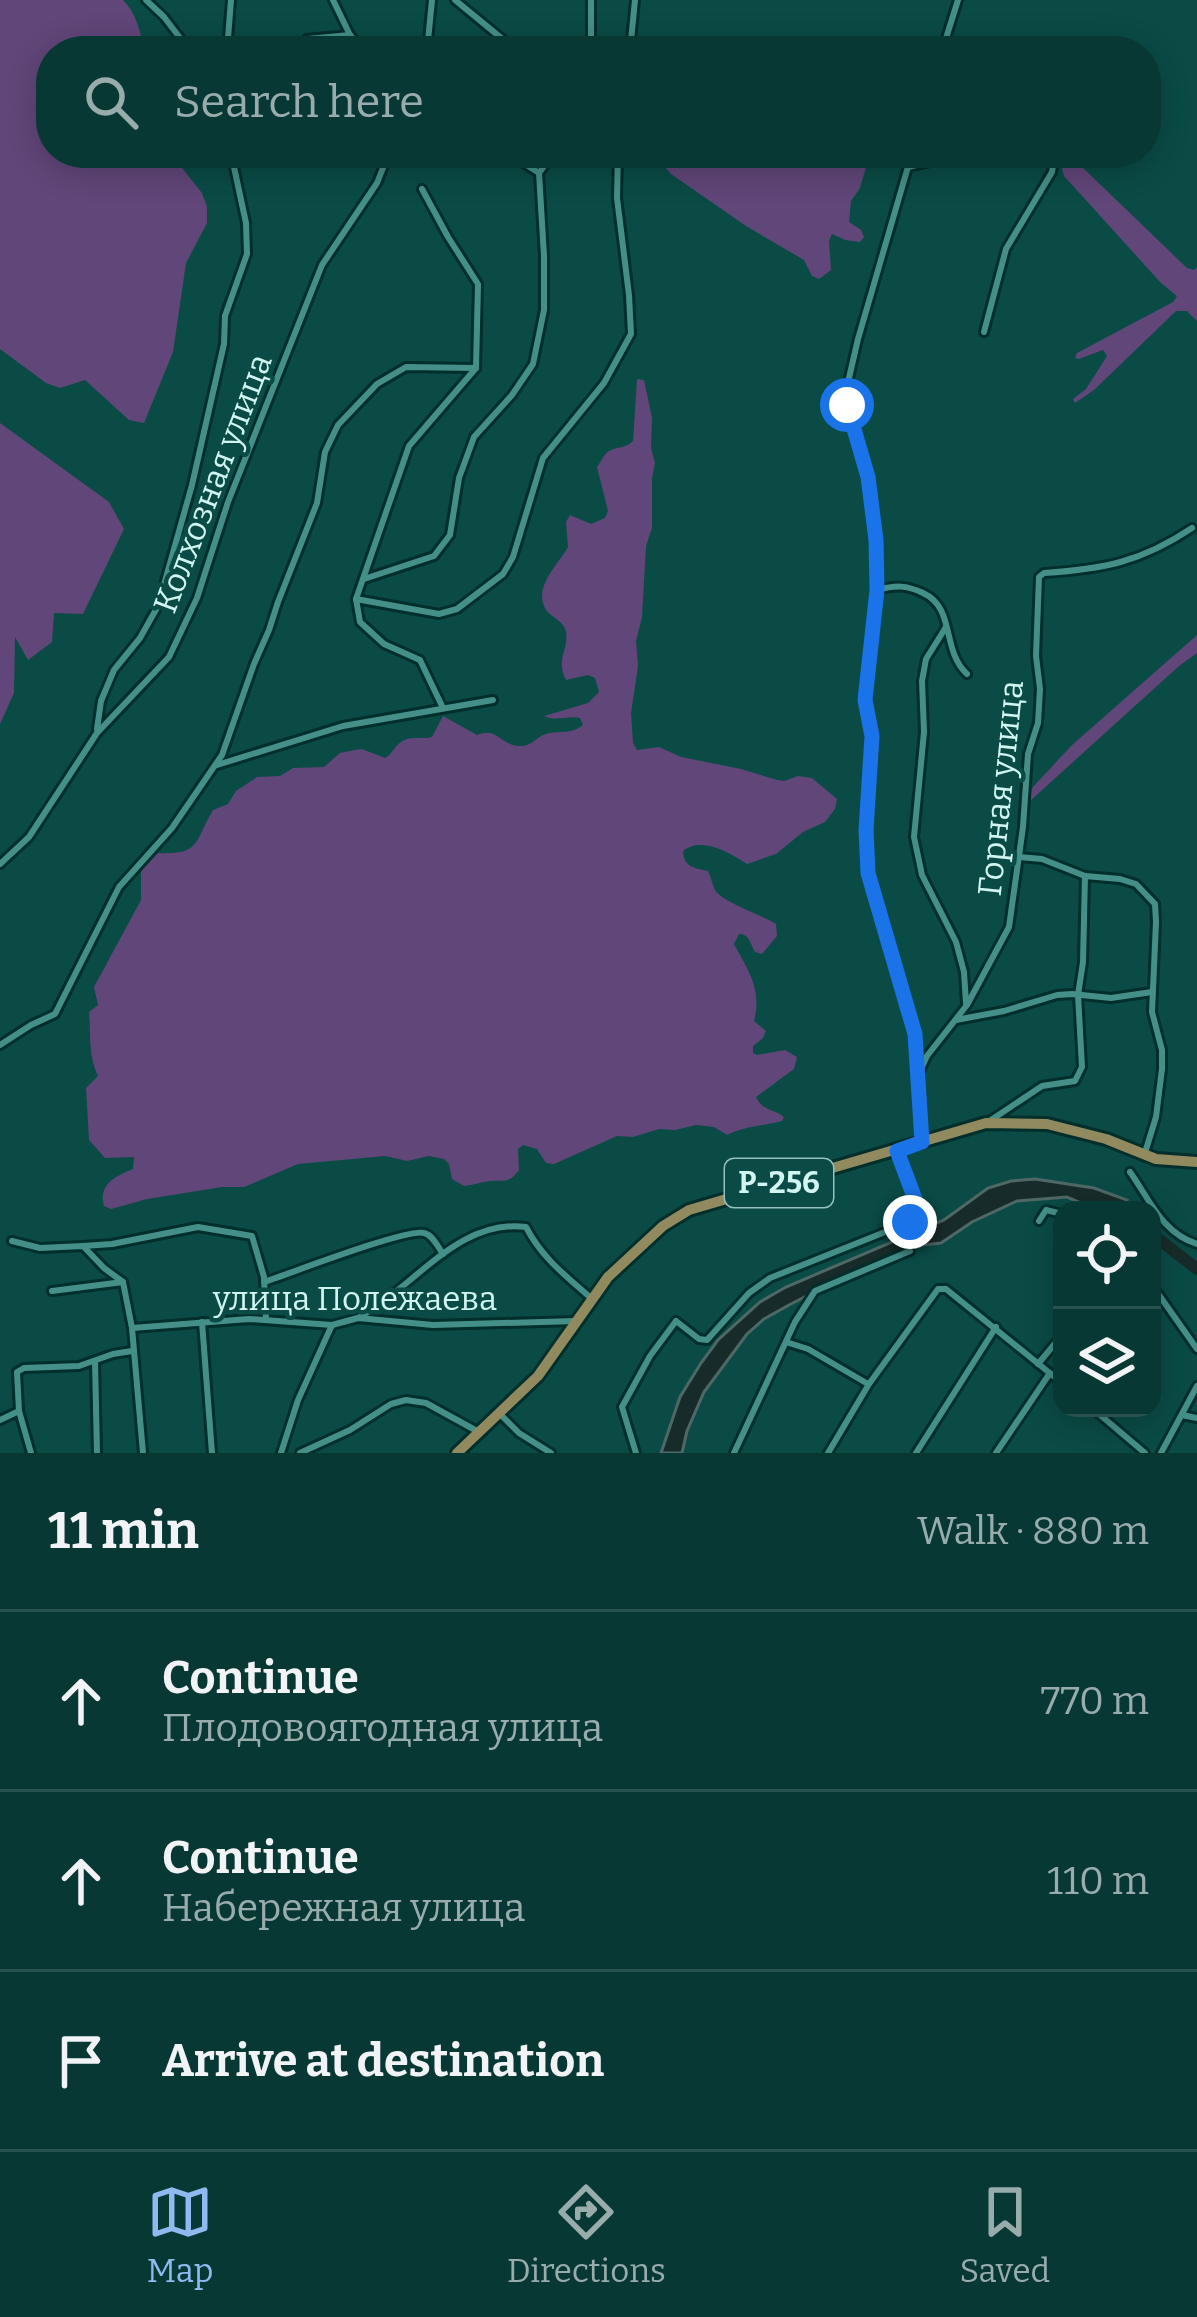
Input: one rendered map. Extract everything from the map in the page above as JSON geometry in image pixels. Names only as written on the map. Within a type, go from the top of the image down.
[{"type":"main road","name":"Р-256","points":[[457,1453],[538,1376],[608,1277],[676,1216],[986,1123],[1048,1124],[1106,1139],[1144,1156],[1197,1162]]},
{"type":"street","points":[[146,0],[179,36]]},
{"type":"street","points":[[228,36],[231,0]]},
{"type":"street","points":[[333,0],[350,35],[339,36]]},
{"type":"street","points":[[429,36],[432,0]]},
{"type":"street","points":[[455,0],[499,36]]},
{"type":"street","points":[[591,0],[592,36]]},
{"type":"street","points":[[631,36],[635,0]]},
{"type":"street","points":[[947,36],[958,0]]},
{"type":"street","points":[[97,733],[101,700],[114,670],[158,606],[192,485],[224,344],[224,316],[248,254],[233,168]]},
{"type":"street","name":"Колхозная улица","points":[[0,864],[29,837],[97,733],[169,657],[197,598],[228,502],[322,265],[383,168]]},
{"type":"street","points":[[530,168],[538,173]]},
{"type":"street","points":[[364,579],[434,556],[450,535],[459,478],[474,437],[533,364],[544,310],[538,173],[542,168]]},
{"type":"street","points":[[356,598],[439,614],[457,609],[503,574],[513,557],[543,458],[604,383],[631,334],[616,198],[617,168]]},
{"type":"street","points":[[908,168],[849,371],[847,405],[868,477],[876,540],[877,590],[865,700],[872,736],[868,873],[915,1034],[922,1142]]},
{"type":"street","points":[[984,332],[1006,249],[1053,168]]},
{"type":"street","points":[[422,189],[478,284],[476,368],[409,446],[356,598],[360,622],[384,644],[420,660],[443,708]]},
{"type":"street","points":[[0,1045],[55,1013],[118,887],[172,828],[222,755],[317,503],[326,452],[338,425],[377,384],[406,367],[476,368]]},
{"type":"street","name":"Горная улица","points":[[920,1071],[967,1005],[1009,927],[1028,754],[1038,723],[1039,577],[1113,566],[1147,554],[1192,528]]},
{"type":"street","points":[[877,590],[901,584],[931,597],[940,606],[952,655],[968,674]]},
{"type":"street","points":[[946,627],[926,659],[922,681],[924,732],[914,837],[922,874],[956,943],[967,1005]]},
{"type":"street","points":[[214,766],[343,726],[493,700]]},
{"type":"street","points":[[1019,857],[1042,859],[1085,876],[1136,884],[1154,904],[1152,1012],[1162,1070],[1156,1117],[1144,1156]]},
{"type":"street","points":[[986,1123],[1042,1086],[1075,1081],[1079,1075],[1085,876]]},
{"type":"street","points":[[955,1021],[1044,998],[1111,998],[1152,992]]},
{"type":"street","points":[[636,1453],[622,1407],[676,1321],[707,1340],[748,1293],[770,1278],[917,1216],[918,1207],[897,1151]]},
{"type":"street","points":[[1130,1172],[1165,1226],[1197,1244]]},
{"type":"street","points":[[1039,1221],[1046,1210],[1053,1212]]},
{"type":"street","points":[[358,1318],[469,1237],[516,1226],[526,1227],[553,1267],[592,1298]]},
{"type":"street","points":[[13,1240],[40,1248],[112,1244],[197,1227],[252,1236],[264,1282],[266,1320]]},
{"type":"street","points":[[264,1282],[422,1232],[430,1235],[443,1255]]},
{"type":"street","points":[[83,1246],[123,1282],[132,1328],[142,1453]]},
{"type":"street","points":[[734,1453],[806,1302],[815,1292],[910,1252]]},
{"type":"street","points":[[52,1291],[123,1282]]},
{"type":"street","points":[[828,1453],[868,1384],[938,1289],[946,1289],[1053,1375]]},
{"type":"street","points":[[1161,1298],[1197,1349]]},
{"type":"street","points":[[380,1306],[385,1322]]},
{"type":"street","name":"улица Полежаева","points":[[132,1328],[266,1320],[332,1325],[358,1318],[434,1325],[578,1321]]},
{"type":"street","points":[[202,1322],[212,1453]]},
{"type":"street","points":[[281,1453],[298,1400],[332,1325]]},
{"type":"street","points":[[916,1453],[996,1327]]},
{"type":"street","points":[[786,1342],[808,1349],[868,1384]]},
{"type":"street","points":[[1038,1364],[1053,1346]]},
{"type":"street","points":[[31,1453],[19,1411],[17,1372],[79,1366],[132,1352]]},
{"type":"street","points":[[95,1359],[97,1453]]},
{"type":"street","points":[[996,1453],[1050,1372]]},
{"type":"street","points":[[1161,1453],[1197,1386]]},
{"type":"street","points":[[300,1453],[406,1400],[426,1403],[477,1431]]},
{"type":"street","points":[[0,1420],[19,1411]]},
{"type":"street","points":[[499,1413],[519,1433],[551,1453]]},
{"type":"street","points":[[1182,1415],[1197,1418]]},
{"type":"street","points":[[1103,1417],[1145,1453]]},
{"type":"shaded area","points":[[0,0],[123,0],[140,36],[36,36],[36,168],[182,168],[202,193],[207,223],[186,263],[173,352],[144,423],[129,420],[85,380],[60,388],[46,383],[0,349]]},
{"type":"shaded area","points":[[666,168],[866,168],[851,201],[849,222],[864,237],[860,242],[832,234],[831,270],[819,279],[812,276],[804,260]]},
{"type":"shaded area","points":[[1083,168],[1187,268],[1197,267],[1197,321],[1187,311],[1176,311],[1075,403],[1073,399],[1086,389],[1107,356],[1103,350],[1079,359],[1077,353],[1177,296],[1062,169]]},
{"type":"shaded area","points":[[637,379],[644,380],[655,463],[652,528],[636,641],[633,743],[637,750],[659,747],[681,757],[777,780],[812,778],[837,799],[825,822],[803,832],[776,854],[747,864],[706,845],[683,851],[688,864],[708,871],[719,895],[776,924],[777,936],[762,954],[755,952],[743,934],[734,944],[755,990],[754,1021],[766,1031],[753,1053],[785,1050],[797,1057],[794,1069],[756,1097],[784,1117],[782,1121],[727,1135],[714,1127],[696,1125],[617,1136],[554,1164],[546,1163],[537,1149],[523,1145],[518,1149],[519,1170],[512,1177],[464,1186],[452,1179],[444,1159],[429,1156],[407,1161],[385,1156],[298,1164],[244,1187],[147,1199],[111,1209],[104,1206],[106,1186],[133,1169],[134,1157],[105,1158],[89,1140],[86,1088],[98,1076],[91,1053],[89,1012],[98,1005],[94,987],[141,900],[141,870],[158,853],[189,849],[213,810],[228,804],[236,791],[257,777],[324,767],[340,753],[355,750],[385,758],[405,740],[432,737],[443,716],[477,735],[490,733],[520,746],[583,725],[580,718],[544,716],[588,703],[599,692],[595,678],[588,675],[566,680],[562,666],[566,632],[546,610],[542,593],[568,547],[570,515],[591,524],[605,518],[608,511],[597,467],[609,451],[633,441]]},
{"type":"shaded area","points":[[0,423],[109,502],[124,529],[83,614],[54,613],[52,642],[28,660],[15,637],[14,693],[0,724]]},
{"type":"shaded area","points":[[1197,635],[1197,653],[1030,801],[1033,787],[1071,746]]},
{"type":"water","points":[[1035,1179],[1094,1188],[1127,1200],[1017,1201],[941,1243],[867,1265],[789,1305],[747,1334],[704,1392],[682,1453],[661,1453],[680,1397],[701,1363],[718,1340],[760,1302],[944,1220],[988,1188]]},
{"type":"waterway","points":[[1161,1241],[1197,1269]]},
{"type":"route","points":[[847,405],[868,477],[876,540],[877,590],[865,700],[872,736],[868,873],[915,1034],[920,1071],[922,1142],[897,1151],[918,1207],[910,1222]]}]
